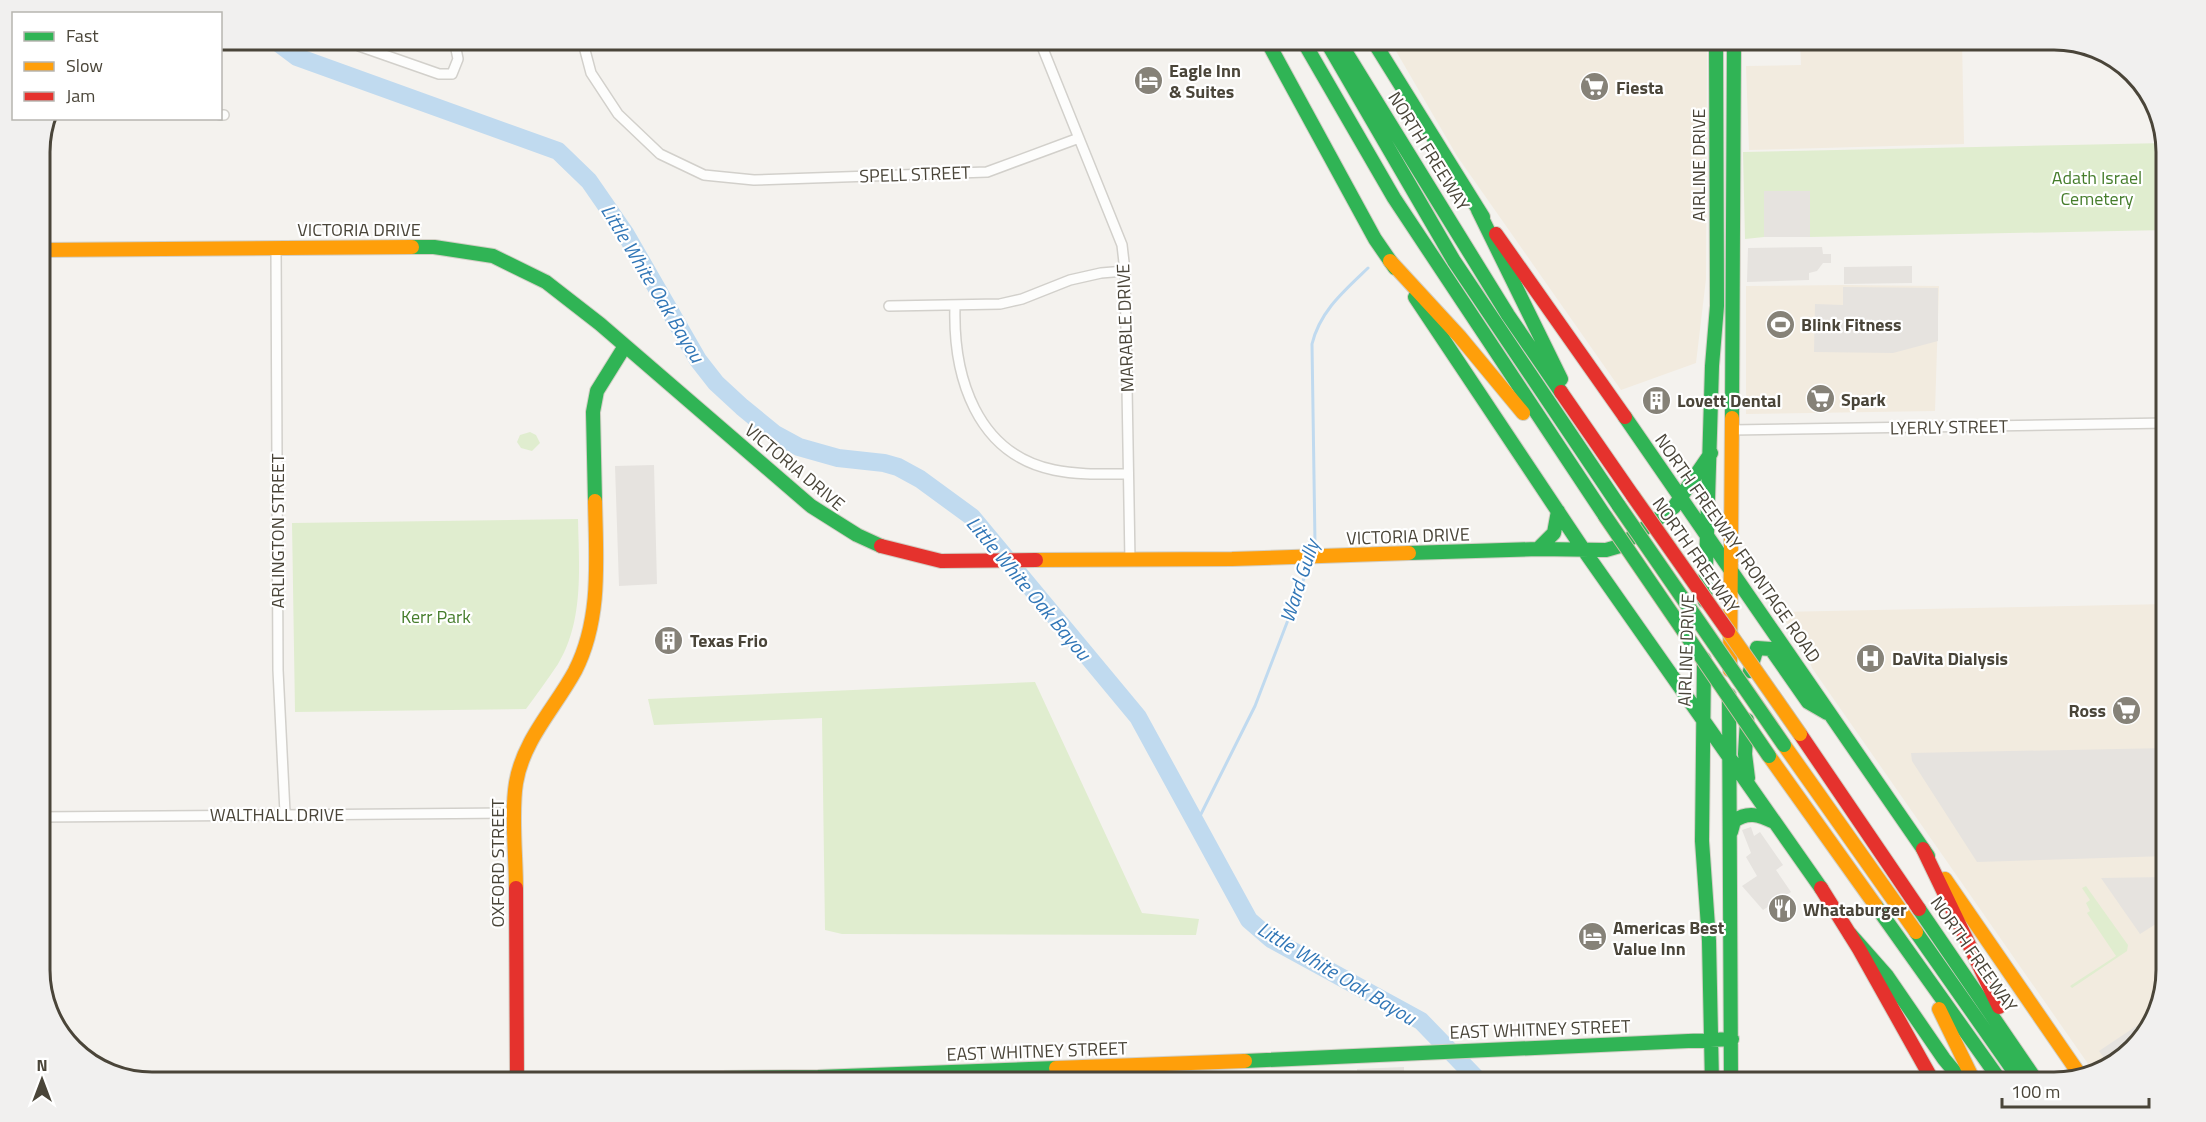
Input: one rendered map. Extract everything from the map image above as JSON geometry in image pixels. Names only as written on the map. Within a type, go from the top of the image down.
[{"type":"main road","points":[[1272,50],[1375,239],[1558,511],[1749,783],[1850,934],[1900,1028],[1927,1072]]},
{"type":"main road","points":[[1308,50],[1394,198],[1580,482],[1769,756],[1994,1072]]},
{"type":"main road","name":"NORTH FREEWAY","points":[[1331,50],[1454,261],[1618,506],[2014,1072]]},
{"type":"main road","name":"NORTH FREEWAY","points":[[1345,50],[1508,315],[1800,734],[2031,1072]]},
{"type":"main road","name":"NORTH FREEWAY FRONTAGE ROAD","points":[[1379,50],[1478,210],[1535,286],[1682,497],[1731,572],[2077,1070]]},
{"type":"main road","name":"AIRLINE DRIVE","points":[[1712,1072],[1710,951],[1702,842],[1702,715],[1717,287],[1716,50]]},
{"type":"main road","name":"AIRLINE DRIVE","points":[[1731,1072],[1728,753],[1734,50]]},
{"type":"main road","points":[[1716,140],[1734,140]]},
{"type":"main road","points":[[1478,210],[1558,369],[1569,404]]},
{"type":"main road","name":"VICTORIA DRIVE","points":[[50,250],[434,247],[466,250],[500,259],[567,296],[830,521],[879,547],[912,557],[974,560],[1130,561],[1538,549],[1606,550],[1620,546],[1664,517],[1682,497],[1711,453]]},
{"type":"main road","points":[[1390,261],[1460,337],[1580,482]]},
{"type":"main road","points":[[1717,287],[1732,286]]},
{"type":"main road","name":"OXFORD STREET","points":[[517,1072],[514,813],[516,784],[526,749],[575,670],[588,636],[596,583],[593,412],[601,383],[625,346]]},
{"type":"main road","points":[[1712,390],[1722,407],[1723,426],[1731,430]]},
{"type":"main road","points":[[1666,475],[1676,478],[1687,477],[1701,467]]},
{"type":"main road","points":[[1538,549],[1556,531],[1560,523],[1558,511]]},
{"type":"main road","points":[[1749,783],[1745,754],[1749,673],[1757,648],[1766,648],[1776,654],[1808,702],[1831,716]]},
{"type":"main road","points":[[1730,837],[1734,821],[1745,814],[1757,814],[1776,823]]},
{"type":"main road","points":[[1923,849],[2024,1060]]},
{"type":"main road","points":[[1850,934],[1887,976],[1955,1072]]},
{"type":"main road","points":[[1710,951],[1731,951]]},
{"type":"main road","points":[[1920,967],[1970,1072]]},
{"type":"main road","name":"EAST WHITNEY STREET","points":[[1022,1072],[1477,1049],[1732,1039]]},
{"type":"street","points":[[370,50],[440,74],[452,74],[458,59],[456,50]]},
{"type":"street","name":"SPELL STREET","points":[[585,50],[591,73],[602,93],[644,141],[681,167],[704,175],[740,180],[987,172],[1079,138]]},
{"type":"street","name":"MARABLE DRIVE","points":[[1043,50],[1122,245],[1125,271],[1130,561]]},
{"type":"street","name":"ARLINGTON STREET","points":[[276,248],[278,670],[285,813]]},
{"type":"street","points":[[889,306],[955,307],[1000,304],[1070,280],[1101,273],[1125,271]]},
{"type":"street","points":[[955,307],[954,332],[960,376],[968,398],[998,439],[1032,463],[1053,470],[1128,474]]},
{"type":"street","name":"LYERLY STREET","points":[[1731,430],[2156,423]]},
{"type":"street","name":"WALTHALL DRIVE","points":[[50,817],[285,813],[514,813]]},
{"type":"street","points":[[1109,1067],[1109,1072]]},
{"type":"shaded area","points":[[1395,50],[1707,50],[1706,279],[1696,363],[1621,390],[1457,156]]},
{"type":"shaded area","points":[[1800,50],[1962,50],[1964,144],[1749,150],[1746,66],[1801,65]]},
{"type":"shaded area","points":[[1764,191],[1810,191],[1810,237],[1764,237]]},
{"type":"shaded area","points":[[1822,247],[1823,254],[1831,254],[1831,263],[1823,263],[1817,271],[1809,273],[1809,280],[1747,282],[1748,248]]},
{"type":"shaded area","points":[[1912,266],[1912,283],[1844,284],[1844,267]]},
{"type":"shaded area","points":[[1746,286],[1939,286],[1935,411],[1746,414]]},
{"type":"shaded area","points":[[1843,287],[1938,288],[1938,341],[1893,353],[1814,352],[1815,304],[1843,305]]},
{"type":"shaded area","points":[[654,465],[657,584],[619,586],[615,466]]},
{"type":"shaded area","points":[[2156,604],[2155,990],[2146,1015],[2122,1047],[2090,1066],[1812,668],[1804,648],[1779,612]]},
{"type":"shaded area","points":[[2156,748],[2156,856],[1977,862],[1912,761],[1911,753]]},
{"type":"shaded area","points":[[1751,827],[1754,836],[1760,832],[1783,865],[1776,870],[1791,892],[1763,910],[1742,886],[1757,876],[1746,857],[1751,853],[1742,830]]},
{"type":"shaded area","points":[[2156,877],[2156,924],[2140,934],[2101,878]]},
{"type":"shaded area","points":[[2142,1023],[2131,1038],[2111,1055],[2105,1059],[2099,1051]]},
{"type":"shaded area","points":[[1404,1067],[1404,1072],[1357,1072],[1357,1069]]},
{"type":"green space","name":"Adath Israel Cemetery","points":[[2156,143],[2156,230],[1810,237],[1810,191],[1765,191],[1764,237],[1745,239],[1743,152]]},
{"type":"green space","points":[[530,432],[536,435],[540,443],[532,451],[521,448],[517,442],[520,435]]},
{"type":"green space","name":"Kerr Park","points":[[578,519],[578,593],[572,630],[558,664],[526,709],[295,712],[292,523]]},
{"type":"green space","points":[[1035,682],[1142,913],[1199,919],[1196,935],[842,934],[825,930],[822,718],[654,725],[648,699]]},
{"type":"green space","points":[[2086,886],[2128,945],[2127,951],[2072,988],[2070,986],[2116,956],[2087,913],[2090,911],[2086,903],[2090,900],[2082,888]]},
{"type":"waterway","name":"Little White Oak Bayou","points":[[288,50],[297,57],[558,151],[589,181],[625,233],[698,360],[716,383],[775,434],[799,447],[838,458],[884,463],[898,467],[920,479],[972,517],[1138,717],[1249,920],[1271,939],[1421,1021],[1470,1072]]},
{"type":"waterway","name":"Ward Gully","points":[[1313,551],[1315,543],[1312,344],[1327,312],[1342,293],[1368,268]]},
{"type":"waterway","name":"Ward Gully","points":[[1196,824],[1255,706],[1311,560]]},
{"type":"traffic: fast","points":[[1272,50],[1375,239],[1395,268]]},
{"type":"traffic: fast","points":[[1308,50],[1394,198],[1605,516]]},
{"type":"traffic: fast","points":[[1331,50],[1454,261],[1619,506]]},
{"type":"traffic: fast","points":[[1344,50],[1508,315],[1561,392]]},
{"type":"traffic: fast","points":[[1379,50],[1483,217]]},
{"type":"traffic: fast","points":[[1705,601],[1712,366],[1717,306],[1716,50]]},
{"type":"traffic: fast","points":[[1732,418],[1734,50]]},
{"type":"traffic: fast","points":[[1478,210],[1561,379]]},
{"type":"traffic: fast","points":[[412,247],[434,247],[493,256],[546,282],[600,324],[811,506],[857,535],[881,546]]},
{"type":"traffic: fast","points":[[1415,297],[1583,549],[1821,888]]},
{"type":"traffic: fast","points":[[595,501],[593,412],[597,391],[625,346]]},
{"type":"traffic: fast","points":[[1625,417],[1928,856]]},
{"type":"traffic: fast","points":[[1409,553],[1538,549],[1606,550],[1620,546],[1674,507],[1711,453]]},
{"type":"traffic: fast","points":[[1619,506],[1784,745]]},
{"type":"traffic: fast","points":[[1538,549],[1554,533],[1558,511]]},
{"type":"traffic: fast","points":[[1605,516],[1769,756]]},
{"type":"traffic: fast","points":[[1750,671],[1757,648],[1771,649],[1808,702],[1827,713]]},
{"type":"traffic: fast","points":[[1704,659],[1702,841],[1709,941],[1712,1072]]},
{"type":"traffic: fast","points":[[1729,695],[1731,1072]]},
{"type":"traffic: fast","points":[[1747,720],[1745,754],[1748,778]]},
{"type":"traffic: fast","points":[[1731,832],[1734,821],[1744,816],[1758,816],[1774,822]]},
{"type":"traffic: fast","points":[[1876,906],[1994,1072]]},
{"type":"traffic: fast","points":[[1919,909],[2030,1072]]},
{"type":"traffic: fast","points":[[1916,932],[2014,1072]]},
{"type":"traffic: fast","points":[[1850,934],[1887,976],[1955,1072]]},
{"type":"traffic: fast","points":[[1245,1061],[1732,1039]]},
{"type":"traffic: fast","points":[[950,1072],[1056,1068]]},
{"type":"traffic: slow","points":[[50,250],[412,247]]},
{"type":"traffic: slow","points":[[1390,261],[1460,337],[1523,413]]},
{"type":"traffic: slow","points":[[1730,670],[1732,418]]},
{"type":"traffic: slow","points":[[516,888],[514,821],[516,783],[532,738],[575,671],[590,630],[596,566],[595,501]]},
{"type":"traffic: slow","points":[[1036,560],[1232,559],[1409,553]]},
{"type":"traffic: slow","points":[[1728,631],[1800,734]]},
{"type":"traffic: slow","points":[[1784,745],[1916,932]]},
{"type":"traffic: slow","points":[[1769,756],[1876,906]]},
{"type":"traffic: slow","points":[[1945,879],[2077,1070]]},
{"type":"traffic: slow","points":[[1939,1009],[1970,1072]]},
{"type":"traffic: slow","points":[[1056,1068],[1245,1061]]},
{"type":"traffic: jam","points":[[1496,234],[1625,417]]},
{"type":"traffic: jam","points":[[1561,392],[1633,496]]},
{"type":"traffic: jam","points":[[1633,496],[1728,631]]},
{"type":"traffic: jam","points":[[881,546],[941,561],[1036,560]]},
{"type":"traffic: jam","points":[[1800,734],[1919,909]]},
{"type":"traffic: jam","points":[[1923,849],[1999,1007]]},
{"type":"traffic: jam","points":[[516,888],[517,1072]]},
{"type":"traffic: jam","points":[[1821,888],[1859,949],[1928,1072]]},
{"type":"place","name":"Eagle Inn & Suites","points":[[1148,80]]},
{"type":"place","name":"Fiesta","points":[[1595,87]]},
{"type":"place","name":"Blink Fitness","points":[[1780,324]]},
{"type":"place","name":"Spark","points":[[1820,399]]},
{"type":"place","name":"Lovett Dental","points":[[1656,400]]},
{"type":"place","name":"Texas Frio","points":[[669,640]]},
{"type":"place","name":"DaVita Dialysis","points":[[1871,658]]},
{"type":"place","name":"Ross","points":[[2127,710]]},
{"type":"place","name":"Whataburger","points":[[1782,909]]},
{"type":"place","name":"Americas Best Value Inn","points":[[1592,937]]}]
